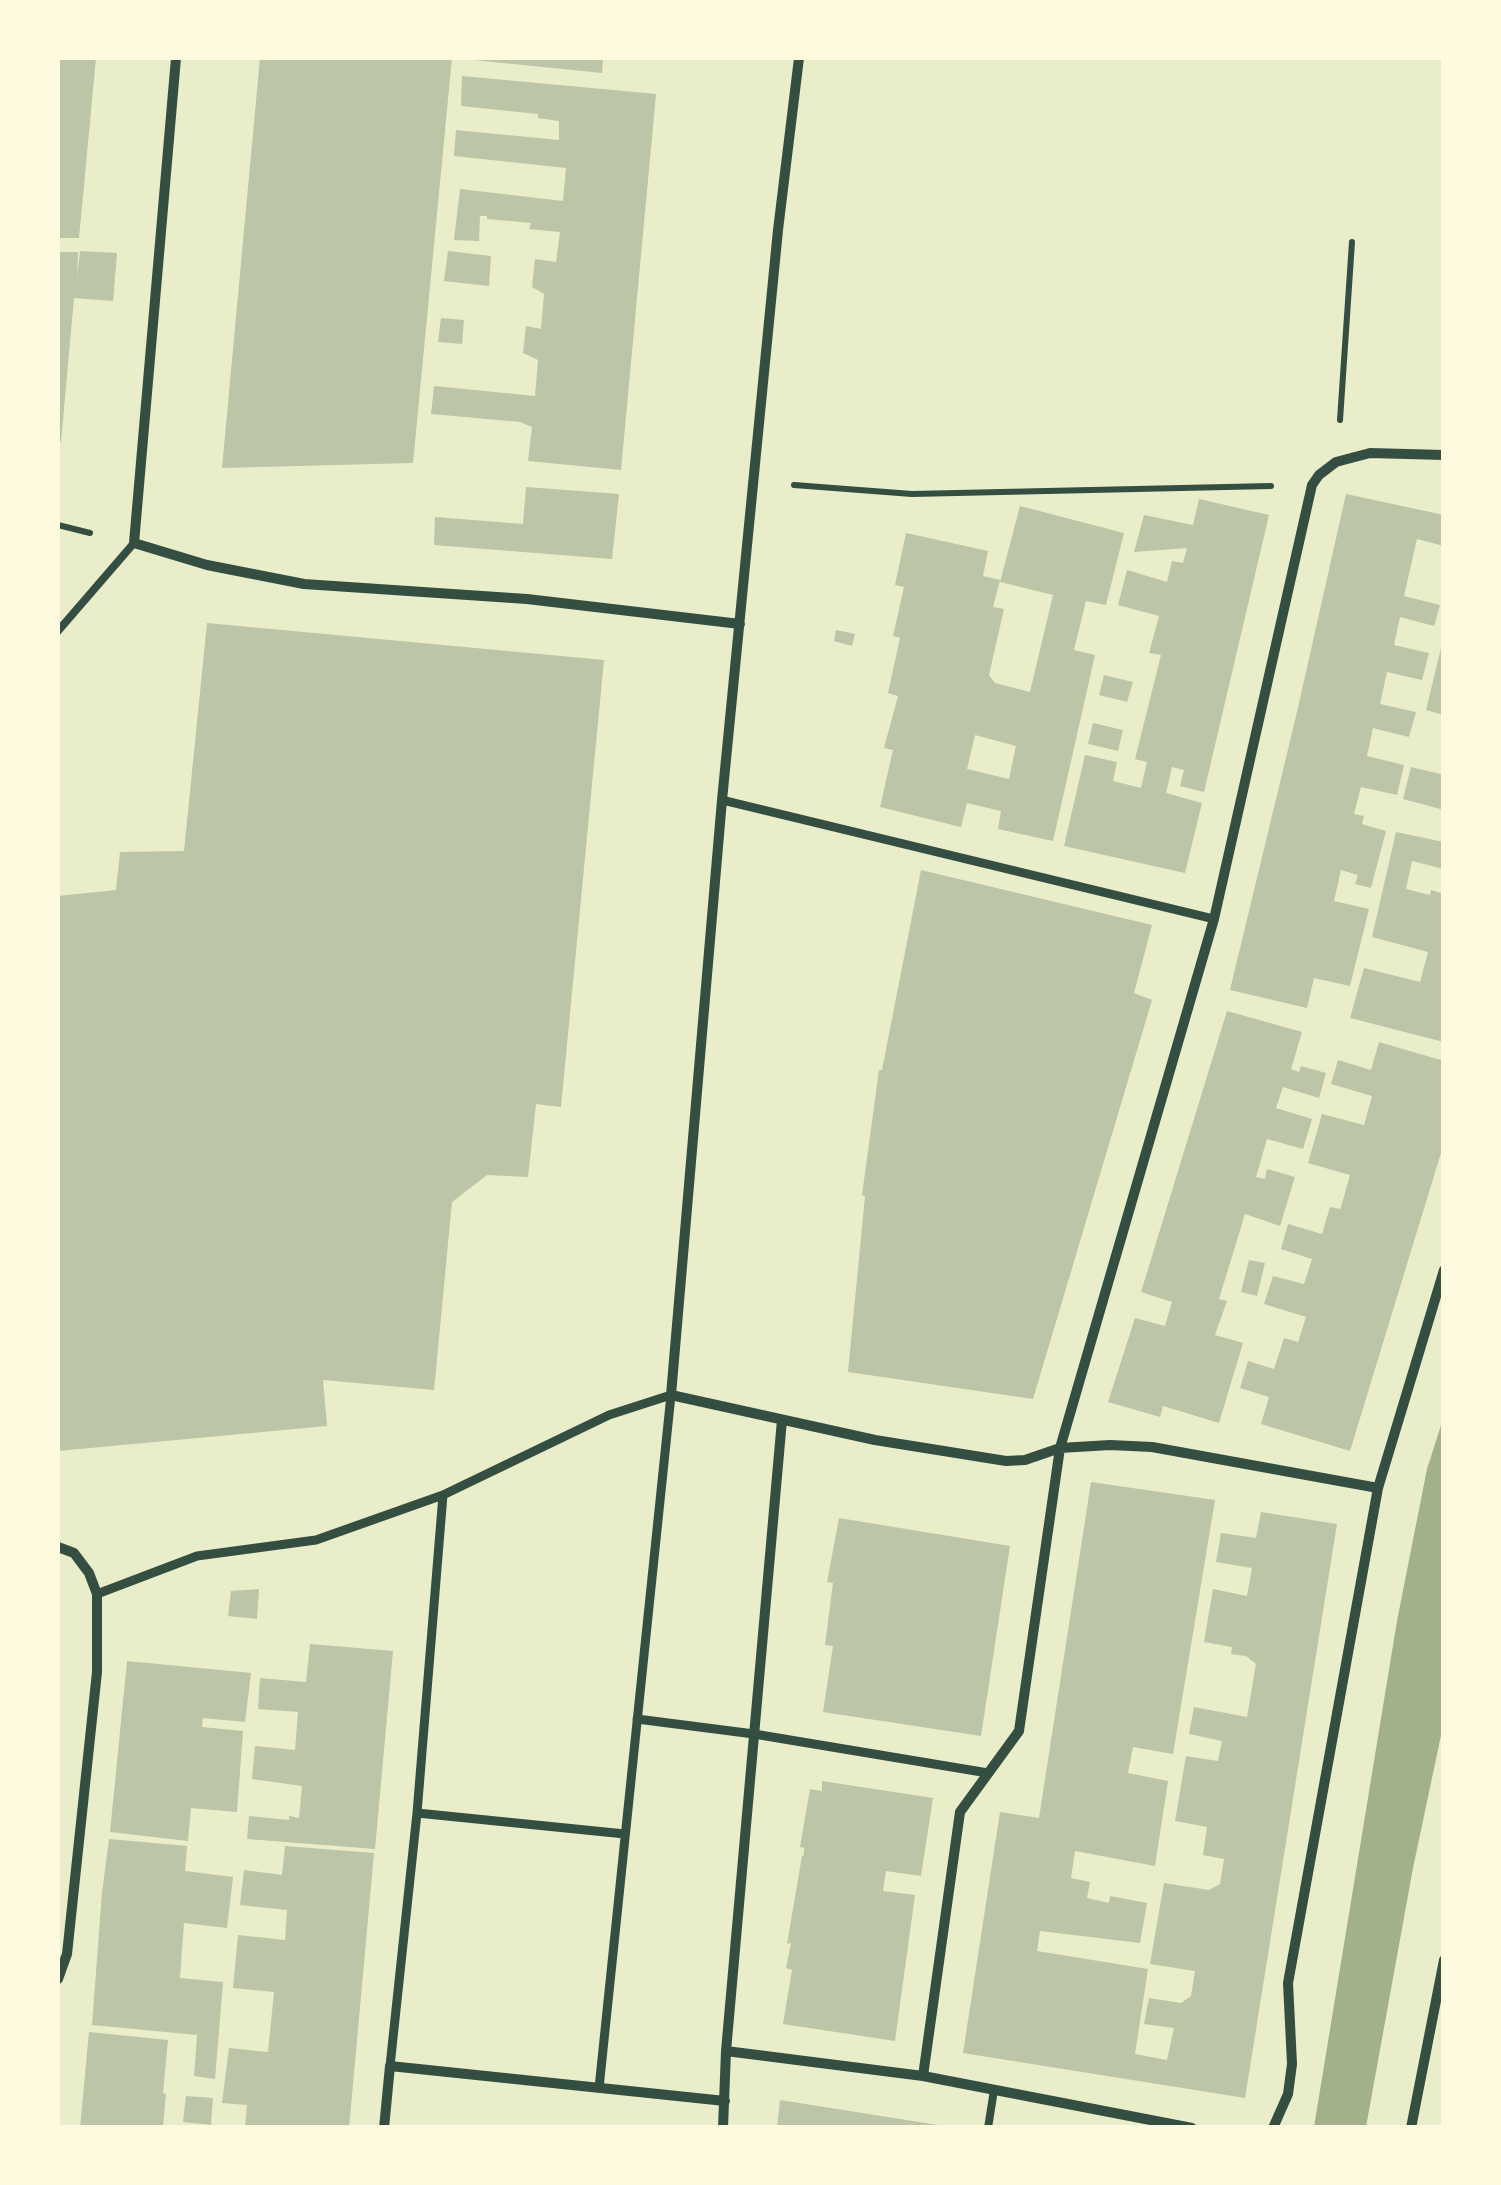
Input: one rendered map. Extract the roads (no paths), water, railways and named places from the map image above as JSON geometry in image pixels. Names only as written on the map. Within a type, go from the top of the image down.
[{"type":"street","points":[[176,58],[134,543],[207,565],[304,584],[527,599],[740,624]]},
{"type":"street","points":[[599,2088],[671,1395],[722,800],[778,230],[799,58]]},
{"type":"street","points":[[923,2076],[960,1812],[1019,1731],[1060,1448],[1214,919],[1312,485],[1336,462],[1370,453],[1444,455]]},
{"type":"street","points":[[722,800],[1214,919]]},
{"type":"street","points":[[1273,2128],[1288,2094],[1292,2064],[1288,1983],[1378,1488],[1444,1270]]},
{"type":"street","points":[[97,1594],[197,1556],[316,1540],[444,1495],[609,1415],[671,1395],[875,1440],[1006,1460],[1025,1460],[1060,1448],[1152,1447],[1378,1488]]},
{"type":"street","points":[[723,2128],[726,2051],[782,1420]]},
{"type":"street","points":[[384,2128],[417,1813],[444,1495]]},
{"type":"street","points":[[58,1546],[74,1553],[97,1594],[97,1672],[67,1954],[58,1979]]},
{"type":"street","points":[[636,1719],[754,1734],[988,1773]]},
{"type":"street","points":[[417,1813],[625,1834]]},
{"type":"street","points":[[1412,2128],[1444,1960]]},
{"type":"street","points":[[726,2051],[923,2076],[1192,2128]]},
{"type":"street","points":[[390,2066],[725,2101]]},
{"type":"lane","points":[[58,632],[134,543]]},
{"type":"lane","points":[[988,2128],[994,2090]]}]
